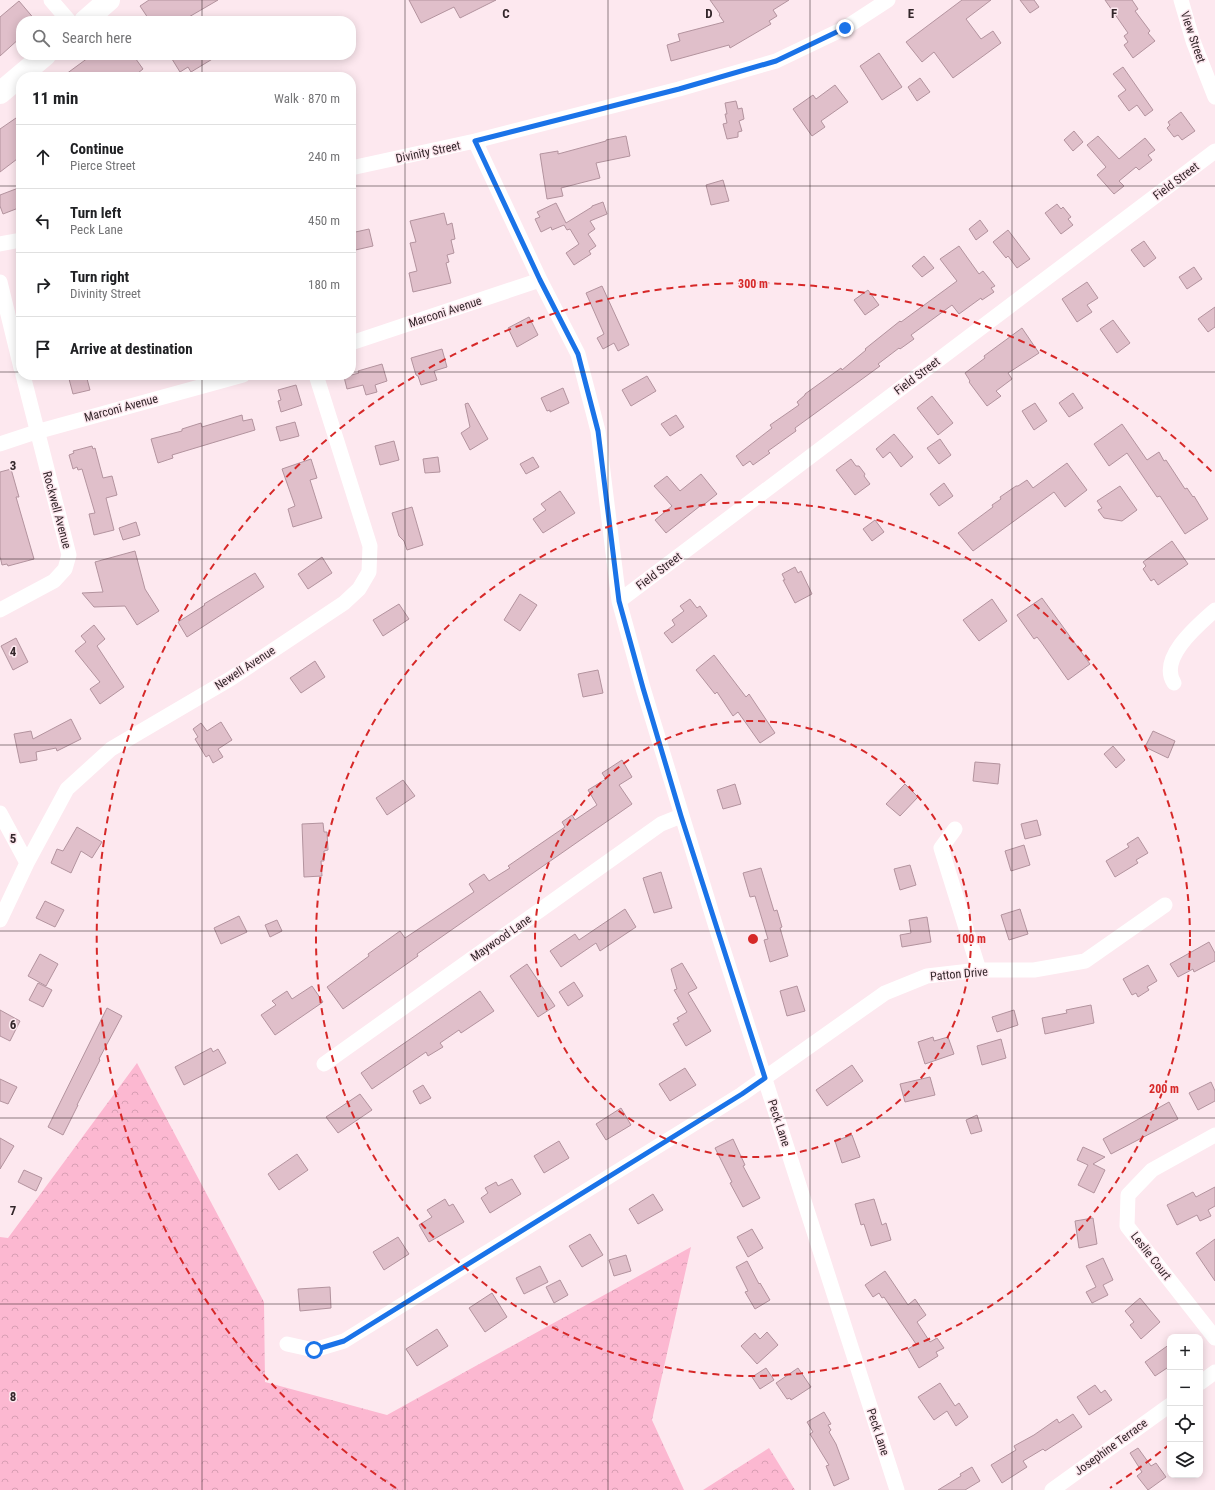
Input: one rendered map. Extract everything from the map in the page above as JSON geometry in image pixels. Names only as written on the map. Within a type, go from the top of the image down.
[{"type":"highway","points":[[91,16],[109,0]]},
{"type":"highway","points":[[25,72],[39,60]]},
{"type":"highway","points":[[0,93],[16,79]]},
{"type":"street","points":[[51,0],[65,16]]},
{"type":"street","name":"Divinity Street","points":[[356,167],[475,141],[679,89],[776,61],[845,28],[888,0]]},
{"type":"street","name":"View Street","points":[[1181,0],[1194,41],[1215,97]]},
{"type":"street","name":"Peck Lane","points":[[475,141],[540,280],[578,354],[598,431],[619,601],[643,688],[681,816],[897,1490]]},
{"type":"street","name":"Field Street","points":[[619,601],[1215,151]]},
{"type":"street","points":[[0,244],[16,241]]},
{"type":"street","name":"Marconi Avenue","points":[[356,341],[540,280]]},
{"type":"street","points":[[0,282],[16,348]]},
{"type":"street","name":"Rockwell Avenue","points":[[0,610],[54,581],[65,569],[69,555],[36,432],[24,380]]},
{"type":"street","name":"Marconi Avenue","points":[[0,444],[36,432],[225,380]]},
{"type":"street","name":"Newell Avenue","points":[[0,920],[27,863],[67,789],[111,749],[230,679],[344,603],[359,589],[369,572],[370,546],[318,380]]},
{"type":"street","points":[[1174,683],[1171,678],[1170,671],[1171,660],[1176,650],[1198,625],[1215,610]]},
{"type":"street","points":[[0,813],[27,863]]},
{"type":"street","name":"Maywood Lane","points":[[324,1064],[661,824],[681,816]]},
{"type":"street","points":[[955,829],[941,848],[979,970]]},
{"type":"street","name":"Patton Drive","points":[[287,1344],[314,1350],[344,1341],[742,1094],[885,993],[927,976],[979,970],[1034,970],[1085,961],[1165,905]]},
{"type":"street","name":"Leslie Court","points":[[1215,1135],[1152,1170],[1128,1195],[1127,1226],[1215,1338]]},
{"type":"street","points":[[1203,1381],[1215,1372]]},
{"type":"street","name":"Josephine Terrace","points":[[1052,1490],[1169,1406]]},
{"type":"green space","points":[[137,1063],[264,1302],[265,1382],[387,1415],[691,1247],[652,1420],[684,1490],[0,1490],[0,1237],[8,1238]]},
{"type":"green space","points":[[769,1448],[795,1490],[703,1490]]},
{"type":"building","points":[[149,0],[218,0],[191,16],[147,16],[140,6]]},
{"type":"building","points":[[409,0],[496,0],[460,18],[454,7],[421,23]]},
{"type":"building","points":[[710,0],[789,0],[773,10],[777,16],[769,21],[771,24],[730,48],[729,45],[671,61],[667,45],[680,41],[678,34],[724,22]]},
{"type":"building","points":[[962,0],[991,0],[966,19],[981,39],[993,31],[1001,43],[953,78],[934,52],[922,62],[906,42]]},
{"type":"building","points":[[1020,0],[1034,0],[1039,7],[1030,13]]},
{"type":"building","points":[[1105,0],[1132,0],[1138,9],[1135,11],[1150,31],[1148,33],[1155,41],[1133,58],[1124,45],[1128,42],[1124,36],[1128,33]]},
{"type":"building","points":[[19,1],[32,16],[16,16],[16,42],[0,56],[0,17]]},
{"type":"building","points":[[879,53],[902,87],[882,100],[860,66]]},
{"type":"building","points":[[85,60],[137,60],[143,69],[139,72],[69,72]]},
{"type":"building","points":[[173,60],[211,60],[191,72],[188,67],[180,72]]},
{"type":"building","points":[[1123,67],[1153,110],[1145,116],[1137,105],[1129,111],[1118,96],[1126,90],[1113,74]]},
{"type":"building","points":[[920,78],[930,92],[917,101],[908,87]]},
{"type":"building","points":[[835,85],[848,102],[821,121],[825,127],[812,136],[793,109],[813,95],[816,99]]},
{"type":"building","points":[[736,101],[738,109],[742,108],[744,119],[739,121],[742,131],[738,132],[738,137],[727,139],[723,124],[727,123],[725,103]]},
{"type":"building","points":[[1181,112],[1195,131],[1182,140],[1178,135],[1174,137],[1167,128],[1170,125],[1168,122]]},
{"type":"building","points":[[16,118],[16,160],[0,172],[0,129]]},
{"type":"building","points":[[1074,131],[1083,142],[1073,151],[1064,140]]},
{"type":"building","points":[[626,136],[630,156],[596,163],[600,178],[561,188],[563,196],[547,199],[540,154],[558,151],[558,154],[606,140]]},
{"type":"building","points":[[1098,136],[1119,159],[1145,138],[1155,150],[1148,155],[1152,160],[1139,170],[1136,167],[1119,181],[1124,186],[1114,194],[1097,175],[1106,167],[1087,145]]},
{"type":"building","points":[[723,180],[729,201],[711,205],[706,185]]},
{"type":"building","points":[[16,189],[16,209],[3,214],[0,206],[0,195]]},
{"type":"building","points":[[603,202],[607,214],[590,221],[595,229],[588,234],[596,246],[589,251],[591,254],[574,265],[566,253],[579,244],[570,229],[567,230],[564,225],[552,230],[551,227],[541,232],[535,219],[540,217],[537,212],[556,203],[566,223],[592,206]]},
{"type":"building","points":[[1057,204],[1061,209],[1063,207],[1071,217],[1068,219],[1073,225],[1061,234],[1045,213]]},
{"type":"building","points":[[444,213],[447,225],[452,223],[455,239],[451,240],[454,253],[447,255],[449,262],[446,263],[451,283],[413,292],[409,273],[417,271],[410,243],[416,242],[410,221]]},
{"type":"building","points":[[980,220],[988,231],[976,240],[969,229]]},
{"type":"building","points":[[369,229],[373,246],[356,250],[356,232]]},
{"type":"building","points":[[1008,230],[1030,259],[1017,268],[1008,256],[1006,258],[993,242]]},
{"type":"building","points":[[1144,241],[1156,258],[1144,267],[1131,250]]},
{"type":"building","points":[[959,246],[979,274],[983,271],[995,286],[991,288],[994,292],[982,300],[981,298],[959,314],[952,305],[911,335],[914,339],[878,364],[880,366],[795,428],[796,431],[768,451],[770,453],[753,465],[750,461],[743,466],[736,456],[772,428],[770,425],[799,405],[797,402],[805,394],[841,368],[842,370],[900,321],[901,322],[957,281],[940,259]]},
{"type":"building","points":[[924,256],[934,268],[922,277],[912,266]]},
{"type":"building","points":[[1194,267],[1202,279],[1187,289],[1179,277]]},
{"type":"building","points":[[1087,282],[1098,298],[1087,305],[1092,312],[1077,322],[1062,299]]},
{"type":"building","points":[[602,286],[629,345],[618,351],[614,343],[603,349],[597,338],[604,334],[586,293]]},
{"type":"building","points":[[868,290],[879,305],[865,315],[854,300]]},
{"type":"building","points":[[1215,307],[1215,327],[1208,332],[1198,319]]},
{"type":"building","points":[[529,317],[538,335],[517,347],[508,328]]},
{"type":"building","points":[[1113,320],[1130,343],[1117,353],[1100,329]]},
{"type":"building","points":[[1022,328],[1039,353],[1008,373],[1012,379],[996,391],[1001,396],[987,406],[969,382],[970,381],[965,373],[985,358],[984,356]]},
{"type":"building","points":[[442,349],[447,367],[434,371],[437,380],[421,385],[418,376],[416,375],[411,358]]},
{"type":"building","points":[[382,364],[387,381],[375,385],[377,392],[366,395],[363,385],[347,389],[345,380],[356,380],[356,374],[359,373],[358,371]]},
{"type":"building","points":[[647,376],[656,391],[631,406],[622,390]]},
{"type":"building","points":[[69,380],[87,380],[90,390],[73,394]]},
{"type":"building","points":[[296,385],[302,405],[281,412],[278,401],[281,400],[278,390]]},
{"type":"building","points":[[563,388],[569,403],[550,412],[550,410],[547,411],[541,398]]},
{"type":"building","points":[[1073,393],[1083,408],[1069,417],[1059,403]]},
{"type":"building","points":[[932,396],[953,423],[938,435],[917,408]]},
{"type":"building","points":[[468,403],[488,439],[470,450],[461,433],[470,427],[465,404]]},
{"type":"building","points":[[1035,403],[1047,421],[1034,430],[1022,411]]},
{"type":"building","points":[[242,415],[243,421],[252,419],[255,430],[172,455],[173,458],[158,463],[151,439],[182,431],[182,429],[201,423],[202,427]]},
{"type":"building","points":[[676,415],[684,427],[670,436],[661,424]]},
{"type":"building","points":[[295,422],[299,436],[280,441],[276,427]]},
{"type":"building","points":[[1122,424],[1147,460],[1159,452],[1185,489],[1187,488],[1193,497],[1194,496],[1208,519],[1185,534],[1160,496],[1157,497],[1127,453],[1109,466],[1094,444]]},
{"type":"building","points":[[894,434],[913,457],[901,467],[890,452],[883,458],[876,449]]},
{"type":"building","points":[[940,439],[951,455],[939,464],[927,448]]},
{"type":"building","points":[[394,441],[399,460],[380,465],[375,446]]},
{"type":"building","points":[[92,446],[93,449],[95,448],[103,478],[112,476],[117,495],[106,498],[114,530],[94,535],[89,514],[95,513],[82,469],[78,470],[77,467],[73,469],[69,455],[74,453],[73,451]]},
{"type":"building","points":[[438,457],[440,472],[425,473],[423,459]]},
{"type":"building","points":[[533,457],[539,467],[526,474],[520,464]]},
{"type":"building","points":[[311,459],[317,478],[310,480],[322,518],[293,527],[288,509],[295,506],[282,469]]},
{"type":"building","points":[[851,459],[856,466],[859,466],[870,484],[855,495],[836,470]]},
{"type":"building","points":[[1067,463],[1087,490],[1065,507],[1054,492],[973,551],[958,533],[993,507],[992,505],[1001,499],[1000,497],[1016,486],[1027,480],[1033,488]]},
{"type":"building","points":[[11,469],[19,497],[16,497],[34,559],[8,566],[7,564],[2,565],[0,556],[0,472]]},
{"type":"building","points":[[701,474],[717,494],[666,533],[655,520],[672,506],[654,486],[667,476],[680,491]]},
{"type":"building","points":[[944,483],[953,496],[939,506],[930,494]]},
{"type":"building","points":[[1120,486],[1137,510],[1122,521],[1104,518],[1098,510],[1102,508],[1097,501]]},
{"type":"building","points":[[560,491],[575,513],[543,533],[533,519],[546,510],[541,504]]},
{"type":"building","points":[[412,507],[423,545],[407,550],[404,541],[399,536],[392,513]]},
{"type":"building","points":[[875,520],[884,532],[872,541],[863,529]]},
{"type":"building","points":[[136,522],[140,535],[123,540],[119,528]]},
{"type":"building","points":[[1172,541],[1188,564],[1158,585],[1154,579],[1151,581],[1143,569],[1146,566],[1143,562]]},
{"type":"building","points":[[135,551],[145,589],[159,611],[137,625],[125,606],[94,607],[82,593],[103,592],[95,562]]},
{"type":"building","points":[[322,557],[332,573],[308,589],[298,574]]},
{"type":"building","points":[[795,567],[798,573],[801,571],[812,594],[795,603],[783,580],[785,580],[782,574]]},
{"type":"building","points":[[255,573],[264,587],[187,637],[178,622],[205,605],[204,604]]},
{"type":"building","points":[[520,594],[537,605],[520,631],[504,620]]},
{"type":"building","points":[[1042,598],[1090,664],[1068,680],[1041,642],[1037,637],[1034,639],[1017,615]]},
{"type":"building","points":[[690,599],[697,608],[700,606],[707,616],[672,643],[664,633],[675,625],[672,620],[684,611],[680,606]]},
{"type":"building","points":[[992,599],[1007,621],[979,641],[963,620]]},
{"type":"building","points":[[399,604],[409,619],[383,636],[373,620]]},
{"type":"building","points":[[94,625],[105,639],[97,646],[124,687],[100,704],[90,689],[100,682],[75,651],[86,642],[81,636]]},
{"type":"building","points":[[16,638],[28,662],[13,670],[1,646]]},
{"type":"building","points":[[714,655],[746,697],[749,694],[775,733],[760,743],[738,712],[733,716],[717,692],[715,694],[696,670]]},
{"type":"building","points":[[315,661],[325,677],[301,693],[290,678]]},
{"type":"building","points":[[598,670],[603,693],[583,697],[578,674]]},
{"type":"building","points":[[71,719],[81,739],[57,751],[56,748],[36,752],[37,760],[20,763],[14,734],[31,731],[33,739]]},
{"type":"building","points":[[221,722],[232,740],[218,749],[223,757],[213,763],[209,755],[206,757],[195,739],[198,737],[193,729],[201,723],[207,731]]},
{"type":"building","points":[[1153,731],[1175,741],[1168,758],[1145,747]]},
{"type":"building","points":[[1113,746],[1125,760],[1116,768],[1104,754]]},
{"type":"building","points":[[622,760],[632,777],[619,785],[632,804],[417,954],[418,956],[343,1009],[327,987],[369,956],[368,954],[400,931],[405,938],[474,892],[469,884],[484,874],[489,881],[510,868],[508,866],[565,827],[562,822],[572,815],[575,820],[597,805],[588,790],[606,779],[602,773]]},
{"type":"building","points":[[975,762],[1000,764],[998,784],[973,781]]},
{"type":"building","points":[[403,780],[415,796],[387,815],[376,798]]},
{"type":"building","points":[[735,784],[741,804],[723,809],[717,790]]},
{"type":"building","points":[[905,784],[918,797],[900,816],[886,804]]},
{"type":"building","points":[[1037,820],[1041,835],[1025,839],[1021,824]]},
{"type":"building","points":[[323,823],[324,832],[327,832],[328,850],[324,851],[324,861],[321,861],[322,876],[304,877],[302,824]]},
{"type":"building","points":[[77,827],[102,842],[92,858],[81,851],[71,873],[51,863],[57,849],[63,851]]},
{"type":"building","points":[[1138,837],[1148,853],[1136,860],[1138,863],[1115,877],[1106,861],[1129,847],[1127,844]]},
{"type":"building","points":[[1024,845],[1030,865],[1011,871],[1005,851]]},
{"type":"building","points":[[910,865],[916,885],[900,890],[894,869]]},
{"type":"building","points":[[761,868],[774,911],[777,910],[782,927],[780,928],[788,956],[770,962],[764,940],[768,939],[755,896],[750,897],[743,873]]},
{"type":"building","points":[[661,872],[672,908],[654,913],[643,878]]},
{"type":"building","points":[[45,901],[64,910],[55,927],[36,918]]},
{"type":"building","points":[[625,909],[636,927],[600,951],[596,943],[561,967],[550,951],[575,934],[579,940]]},
{"type":"building","points":[[1020,909],[1028,934],[1009,940],[1001,915]]},
{"type":"building","points":[[239,916],[247,932],[221,944],[214,928]]},
{"type":"building","points":[[927,917],[931,942],[902,947],[900,935],[911,933],[909,920]]},
{"type":"building","points":[[277,920],[282,931],[270,937],[265,925]]},
{"type":"building","points":[[1209,942],[1215,953],[1215,961],[1194,972],[1193,969],[1178,977],[1170,964]]},
{"type":"building","points":[[40,954],[58,964],[46,986],[28,976]]},
{"type":"building","points":[[682,963],[697,988],[688,993],[711,1031],[686,1046],[673,1024],[679,1021],[677,1018],[687,1012],[674,990],[677,989],[671,969]]},
{"type":"building","points":[[527,964],[555,1006],[538,1017],[510,976]]},
{"type":"building","points":[[1148,965],[1157,981],[1147,987],[1149,990],[1138,997],[1136,993],[1132,995],[1123,979]]},
{"type":"building","points":[[574,982],[583,996],[568,1006],[559,992]]},
{"type":"building","points":[[38,983],[52,990],[43,1007],[29,1000]]},
{"type":"building","points":[[312,986],[323,1002],[275,1035],[261,1015],[276,1005],[272,1001],[287,991],[292,999]]},
{"type":"building","points":[[797,986],[805,1011],[787,1016],[780,991]]},
{"type":"building","points":[[480,991],[494,1011],[461,1033],[459,1030],[440,1043],[443,1047],[428,1056],[426,1052],[372,1089],[361,1073]]},
{"type":"building","points":[[1091,1005],[1094,1023],[1045,1034],[1042,1018],[1067,1013],[1066,1010]]},
{"type":"building","points":[[107,1008],[122,1016],[99,1059],[100,1060],[63,1135],[48,1127]]},
{"type":"building","points":[[0,1010],[20,1021],[10,1041],[0,1036]]},
{"type":"building","points":[[1014,1010],[1018,1025],[997,1032],[992,1017]]},
{"type":"building","points":[[933,1037],[934,1041],[948,1037],[954,1054],[925,1064],[918,1042]]},
{"type":"building","points":[[1001,1039],[1006,1058],[982,1065],[977,1046]]},
{"type":"building","points":[[211,1048],[213,1052],[218,1049],[226,1063],[184,1085],[175,1067]]},
{"type":"building","points":[[852,1065],[863,1081],[827,1106],[816,1090]]},
{"type":"building","points":[[685,1068],[696,1085],[670,1101],[659,1084]]},
{"type":"building","points":[[930,1077],[935,1095],[905,1102],[900,1084]]},
{"type":"building","points":[[0,1079],[17,1087],[8,1104],[0,1101]]},
{"type":"building","points":[[1211,1082],[1215,1091],[1215,1101],[1198,1110],[1189,1093]]},
{"type":"building","points":[[423,1085],[431,1098],[420,1104],[413,1091]]},
{"type":"building","points":[[360,1094],[372,1110],[338,1133],[326,1117]]},
{"type":"building","points":[[1169,1102],[1178,1119],[1111,1154],[1103,1139]]},
{"type":"building","points":[[621,1108],[631,1125],[606,1140],[596,1124]]},
{"type":"building","points":[[977,1115],[982,1131],[971,1134],[966,1120]]},
{"type":"building","points":[[852,1135],[860,1157],[842,1163],[835,1141]]},
{"type":"building","points":[[0,1138],[14,1146],[0,1169]]},
{"type":"building","points":[[733,1139],[745,1165],[743,1166],[760,1198],[743,1207],[730,1183],[732,1182],[715,1148]]},
{"type":"building","points":[[559,1141],[569,1158],[544,1173],[534,1156]]},
{"type":"building","points":[[1083,1147],[1105,1157],[1093,1164],[1105,1170],[1094,1193],[1078,1185],[1088,1165],[1077,1160]]},
{"type":"building","points":[[297,1154],[308,1170],[279,1190],[268,1174]]},
{"type":"building","points":[[24,1170],[42,1178],[36,1191],[18,1182]]},
{"type":"building","points":[[512,1179],[521,1194],[490,1213],[481,1198],[488,1193],[485,1188],[496,1182],[498,1186]]},
{"type":"building","points":[[1215,1187],[1215,1206],[1208,1210],[1211,1216],[1200,1221],[1197,1215],[1177,1225],[1167,1205],[1193,1192],[1196,1197]]},
{"type":"building","points":[[653,1194],[663,1210],[638,1224],[629,1209]]},
{"type":"building","points":[[445,1199],[449,1206],[453,1204],[464,1222],[429,1242],[419,1225],[432,1217],[427,1210]]},
{"type":"building","points":[[874,1199],[882,1225],[886,1223],[891,1240],[871,1246],[864,1224],[861,1225],[855,1204]]},
{"type":"building","points":[[1093,1218],[1097,1244],[1079,1248],[1075,1221]]},
{"type":"building","points":[[752,1229],[763,1248],[748,1257],[737,1237]]},
{"type":"building","points":[[590,1234],[603,1255],[582,1267],[569,1246]]},
{"type":"building","points":[[398,1237],[409,1254],[384,1270],[373,1252]]},
{"type":"building","points":[[1215,1239],[1215,1281],[1196,1253]]},
{"type":"building","points":[[626,1255],[631,1271],[614,1276],[609,1260]]},
{"type":"building","points":[[1103,1258],[1113,1280],[1103,1285],[1108,1295],[1092,1303],[1086,1292],[1096,1287],[1086,1266]]},
{"type":"building","points":[[747,1261],[759,1284],[760,1283],[770,1300],[755,1309],[745,1292],[748,1291],[736,1267]]},
{"type":"building","points":[[540,1266],[548,1282],[524,1294],[516,1278]]},
{"type":"building","points":[[885,1271],[908,1305],[915,1299],[926,1315],[917,1322],[930,1342],[937,1338],[944,1348],[936,1352],[938,1356],[919,1368],[908,1349],[916,1344],[884,1297],[882,1298],[879,1293],[873,1297],[865,1285]]},
{"type":"building","points":[[560,1280],[568,1295],[554,1303],[546,1287]]},
{"type":"building","points":[[330,1287],[331,1308],[300,1311],[298,1289]]},
{"type":"building","points":[[492,1293],[507,1317],[485,1332],[469,1308]]},
{"type":"building","points":[[1140,1298],[1160,1322],[1141,1339],[1130,1325],[1134,1322],[1125,1311]]},
{"type":"building","points":[[437,1329],[448,1346],[417,1366],[406,1349]]},
{"type":"building","points":[[767,1332],[778,1345],[757,1364],[741,1346],[755,1333],[760,1339]]},
{"type":"building","points":[[1167,1346],[1167,1368],[1155,1376],[1145,1362]]},
{"type":"building","points":[[766,1368],[774,1380],[760,1389],[752,1377]]},
{"type":"building","points":[[798,1368],[811,1387],[791,1400],[790,1398],[787,1399],[776,1383]]},
{"type":"building","points":[[940,1383],[955,1406],[959,1403],[968,1417],[956,1426],[947,1411],[934,1420],[918,1397]]},
{"type":"building","points":[[1095,1385],[1101,1393],[1105,1390],[1112,1400],[1089,1415],[1077,1397]]},
{"type":"building","points":[[824,1412],[831,1424],[828,1425],[831,1430],[829,1432],[836,1444],[849,1479],[834,1486],[826,1466],[829,1465],[810,1434],[813,1432],[807,1422]]},
{"type":"building","points":[[1073,1414],[1082,1427],[1045,1451],[1043,1449],[1023,1461],[1027,1467],[1002,1483],[991,1465],[1016,1450],[1014,1446],[1034,1435],[1057,1419],[1059,1423]]},
{"type":"building","points":[[1138,1448],[1151,1466],[1156,1463],[1166,1477],[1148,1490],[1137,1476],[1142,1472],[1130,1453]]},
{"type":"building","points":[[972,1467],[980,1481],[965,1490],[938,1490],[961,1476],[960,1474]]},
{"type":"route","points":[[314,1350],[344,1341],[742,1094],[765,1078],[681,816],[619,601],[598,431],[578,354],[540,280],[475,141],[679,89],[776,61],[845,28]]}]
